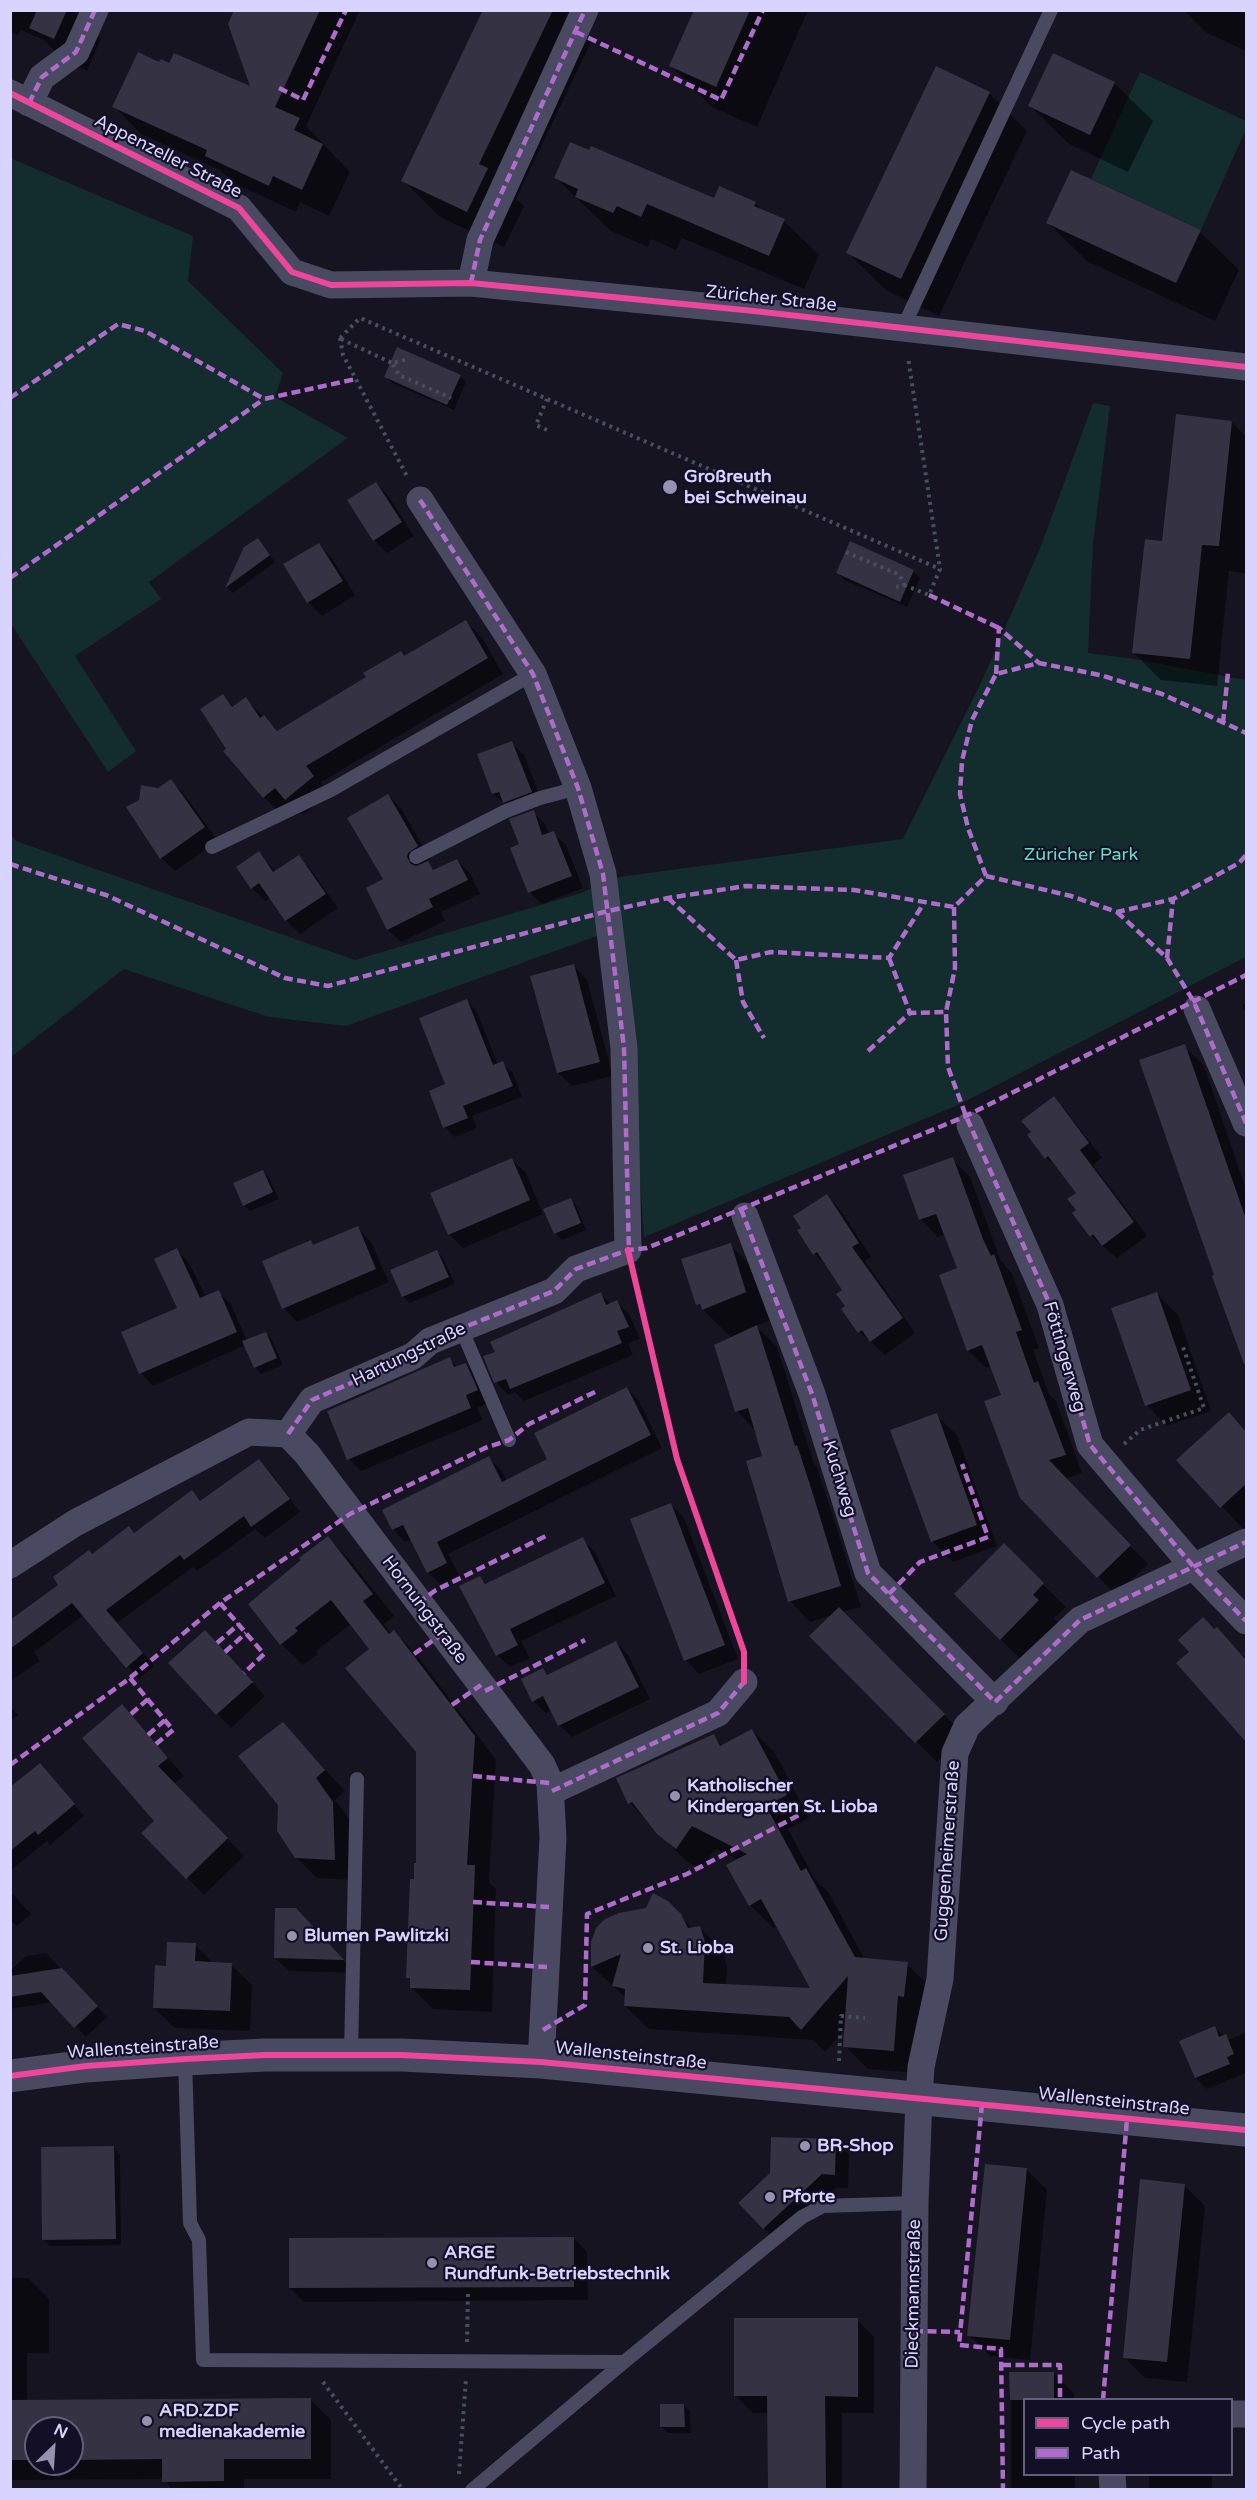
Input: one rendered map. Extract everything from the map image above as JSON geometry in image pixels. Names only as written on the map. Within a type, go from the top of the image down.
[{"type":"street","points":[[20,98],[42,77],[76,52],[95,10]]},
{"type":"street","points":[[471,284],[480,240],[585,10]]},
{"type":"street","name":"Appenzeller Straße","points":[[20,98],[239,208],[292,272]]},
{"type":"street","name":"Züricher Straße","points":[[292,272],[331,285],[471,284],[754,311],[902,330],[1246,367]]},
{"type":"street","points":[[420,500],[533,674],[578,788]]},
{"type":"street","name":"Hartungstraße","points":[[288,1434],[312,1400],[413,1356],[430,1341],[554,1290],[576,1269],[628,1250],[624,1048],[603,874],[578,788]]},
{"type":"street","points":[[1197,1009],[1246,1123]]},
{"type":"street","name":"Föttingerweg","points":[[970,1125],[1050,1305],[1089,1445],[1193,1566],[1246,1621]]},
{"type":"street","name":"Kuchweg","points":[[745,1216],[812,1394],[868,1573],[995,1702]]},
{"type":"street","points":[[10,1565],[75,1523],[249,1432],[288,1434]]},
{"type":"street","name":"Hornungstraße","points":[[288,1434],[307,1454],[542,1765],[552,1791],[553,1838],[541,2062]]},
{"type":"street","name":"Guggenheimerstraße","points":[[919,2098],[921,2067],[940,1979],[955,1753],[967,1726],[1080,1620],[1246,1542]]},
{"type":"street","points":[[552,1791],[718,1713],[744,1682]]},
{"type":"street","name":"Wallensteinstraße","points":[[10,2076],[86,2066],[185,2059],[351,2054],[541,2062],[1246,2130]]},
{"type":"street","name":"Dieckmannstraße","points":[[913,2490],[915,2203],[919,2098]]},
{"type":"lane","points":[[902,330],[1051,10]]},
{"type":"lane","points":[[212,847],[331,790],[533,674]]},
{"type":"lane","points":[[416,857],[506,811],[540,798],[578,788]]},
{"type":"lane","points":[[461,1329],[509,1440]]},
{"type":"lane","points":[[351,2054],[357,1779]]},
{"type":"lane","points":[[185,2059],[190,2223],[199,2240],[203,2360],[624,2362]]},
{"type":"lane","points":[[472,2490],[765,2246],[810,2213],[823,2206],[915,2203]]},
{"type":"path","points":[[340,338],[360,318],[940,569]]},
{"type":"path","points":[[896,587],[904,585],[929,595],[940,569],[913,377],[902,330]]},
{"type":"path","points":[[340,338],[392,363],[399,375],[451,398]]},
{"type":"path","points":[[340,338],[343,355],[420,500]]},
{"type":"path","points":[[392,363],[405,360]]},
{"type":"path","points":[[547,399],[536,425],[547,430]]},
{"type":"path","points":[[846,552],[900,575],[904,585]]},
{"type":"path","points":[[1104,1462],[1140,1430],[1204,1408],[1182,1344]]},
{"type":"path","points":[[837,2091],[842,2016],[865,2018]]},
{"type":"path","points":[[459,2478],[467,2360],[468,2293]]},
{"type":"path","points":[[307,2360],[403,2490]]},
{"type":"green space","points":[[1140,72],[1246,121],[1246,129],[1201,230],[1091,179]]},
{"type":"green space","points":[[10,158],[193,236],[188,281],[283,373],[275,397],[348,438],[149,582],[161,599],[75,656],[136,751],[108,772],[11,624]]},
{"type":"green space","name":"Züricher Park","points":[[1093,403],[1110,406],[1093,544],[1088,653],[1134,659],[1246,680],[1246,957],[960,1104],[644,1237],[622,927],[346,1026],[269,1017],[124,969],[11,1057],[10,833],[16,841],[355,960],[578,894],[619,877],[903,839],[980,685],[1041,546]]},
{"type":"building","points":[[37,10],[67,10],[54,39],[29,28]]},
{"type":"building","points":[[234,10],[320,10],[275,107],[300,118],[294,130],[323,144],[302,190],[273,176],[269,186],[205,156],[207,150],[112,107],[138,52],[159,62],[161,59],[169,63],[174,53],[250,86],[228,24]]},
{"type":"building","points":[[483,10],[553,10],[479,164],[488,168],[467,212],[401,181]]},
{"type":"building","points":[[694,10],[750,10],[716,87],[669,66]]},
{"type":"building","points":[[1053,53],[1115,82],[1090,135],[1028,106]]},
{"type":"building","points":[[936,66],[990,92],[901,279],[846,253]]},
{"type":"building","points":[[570,142],[589,150],[591,146],[714,198],[719,186],[756,202],[754,206],[785,219],[769,256],[647,204],[641,217],[617,206],[613,213],[575,197],[578,189],[554,178]]},
{"type":"building","points":[[1071,170],[1201,230],[1176,283],[1046,223]]},
{"type":"building","points":[[397,347],[461,375],[447,405],[384,377]]},
{"type":"building","points":[[1176,414],[1232,421],[1219,546],[1202,545],[1190,659],[1132,653],[1145,539],[1162,541]]},
{"type":"building","points":[[376,482],[402,522],[373,541],[347,500]]},
{"type":"building","points":[[258,538],[270,555],[225,588],[244,547]]},
{"type":"building","points":[[850,541],[914,570],[900,602],[836,573]]},
{"type":"building","points":[[319,543],[343,581],[307,603],[283,564]]},
{"type":"building","points":[[466,620],[488,658],[306,766],[314,776],[285,800],[275,788],[263,798],[223,751],[226,749],[200,709],[223,694],[232,707],[246,697],[260,718],[264,715],[277,731],[366,677],[363,673],[401,651],[404,656]]},
{"type":"building","points":[[512,741],[532,792],[503,803],[499,792],[492,794],[477,754]]},
{"type":"building","points":[[171,779],[205,827],[160,859],[126,807],[139,800],[141,785],[158,788]]},
{"type":"building","points":[[388,794],[418,846],[408,853],[407,857],[411,864],[416,866],[428,861],[433,870],[457,859],[468,880],[429,899],[433,907],[387,930],[366,888],[383,879],[347,818]]},
{"type":"building","points":[[534,810],[542,835],[554,831],[572,876],[528,893],[510,848],[519,844],[509,819]]},
{"type":"building","points":[[259,851],[273,872],[299,855],[326,894],[285,921],[259,883],[251,889],[236,867]]},
{"type":"building","points":[[574,964],[600,1062],[557,1073],[530,976]]},
{"type":"building","points":[[467,999],[493,1065],[503,1061],[513,1086],[463,1106],[468,1118],[443,1128],[429,1091],[445,1084],[419,1018]]},
{"type":"building","points":[[1185,1044],[1246,1219],[1246,1363],[1244,1364],[1139,1060]]},
{"type":"building","points":[[1054,1096],[1089,1143],[1080,1150],[1134,1222],[1102,1246],[1093,1234],[1090,1237],[1072,1213],[1076,1210],[1067,1199],[1076,1193],[1048,1156],[1045,1159],[1027,1135],[1031,1132],[1021,1121]]},
{"type":"building","points":[[953,1157],[983,1239],[991,1256],[994,1254],[1022,1330],[1016,1332],[1034,1383],[1038,1381],[1066,1455],[1049,1460],[1131,1545],[1097,1578],[1020,1498],[984,1401],[1001,1395],[982,1345],[967,1351],[939,1275],[957,1268],[936,1214],[919,1220],[903,1175]]},
{"type":"building","points":[[512,1158],[530,1200],[448,1235],[430,1193]]},
{"type":"building","points":[[263,1170],[273,1192],[243,1206],[233,1183]]},
{"type":"building","points":[[827,1194],[859,1243],[852,1247],[903,1318],[870,1342],[862,1330],[858,1333],[841,1309],[845,1306],[836,1294],[842,1290],[817,1252],[813,1255],[797,1230],[801,1228],[793,1216]]},
{"type":"building","points":[[571,1198],[581,1223],[554,1234],[543,1209]]},
{"type":"building","points":[[358,1226],[376,1269],[282,1309],[262,1261],[311,1240],[313,1245]]},
{"type":"building","points":[[731,1243],[746,1292],[702,1310],[700,1304],[696,1305],[681,1259]]},
{"type":"building","points":[[177,1248],[200,1298],[219,1290],[237,1332],[139,1374],[121,1332],[177,1308],[154,1259]]},
{"type":"building","points":[[437,1250],[449,1277],[402,1297],[390,1270]]},
{"type":"building","points":[[601,1292],[606,1305],[617,1300],[629,1327],[617,1331],[622,1343],[510,1389],[506,1379],[494,1383],[483,1356],[495,1352],[490,1342]]},
{"type":"building","points":[[1157,1292],[1191,1390],[1145,1406],[1111,1308]]},
{"type":"building","points":[[757,1325],[841,1586],[788,1602],[746,1461],[762,1456],[748,1408],[735,1412],[714,1345]]},
{"type":"building","points":[[266,1332],[277,1358],[254,1368],[242,1341]]},
{"type":"building","points":[[450,1357],[454,1367],[466,1363],[478,1390],[466,1395],[471,1408],[347,1460],[327,1411]]},
{"type":"building","points":[[627,1387],[651,1435],[437,1542],[447,1563],[427,1573],[403,1525],[392,1530],[382,1510],[489,1456],[502,1482],[547,1459],[534,1433]]},
{"type":"building","points":[[1229,1412],[1246,1432],[1246,1484],[1220,1508],[1176,1460]]},
{"type":"building","points":[[937,1413],[977,1525],[931,1542],[890,1430]]},
{"type":"building","points":[[259,1459],[290,1499],[251,1527],[244,1516],[184,1560],[180,1555],[106,1610],[143,1653],[126,1668],[72,1603],[10,1649],[10,1620],[58,1585],[53,1577],[89,1550],[92,1554],[129,1526],[134,1533],[192,1490],[200,1501]]},
{"type":"building","points":[[671,1503],[725,1645],[684,1661],[630,1519]]},
{"type":"building","points":[[328,1536],[373,1594],[363,1601],[389,1634],[394,1630],[475,1736],[467,1865],[475,1865],[470,1990],[410,1988],[410,1978],[406,1978],[410,1879],[414,1879],[414,1863],[416,1863],[416,1752],[345,1668],[369,1649],[331,1600],[295,1628],[298,1631],[280,1645],[248,1604],[301,1560],[299,1558]]},
{"type":"building","points":[[583,1537],[605,1583],[510,1629],[518,1645],[496,1656],[459,1586],[480,1576],[485,1584]]},
{"type":"building","points":[[1004,1543],[1044,1583],[1033,1595],[1039,1600],[1000,1640],[954,1594]]},
{"type":"building","points":[[839,1607],[945,1714],[915,1743],[809,1636]]},
{"type":"building","points":[[1203,1617],[1214,1629],[1217,1627],[1246,1660],[1246,1742],[1176,1663],[1189,1652],[1178,1640]]},
{"type":"building","points":[[205,1630],[253,1682],[216,1715],[168,1663]]},
{"type":"building","points":[[616,1641],[639,1687],[558,1726],[543,1696],[532,1702],[521,1679],[543,1668],[547,1675]]},
{"type":"building","points":[[122,1704],[168,1758],[158,1766],[228,1838],[186,1879],[141,1833],[154,1821],[82,1738]]},
{"type":"building","points":[[283,1722],[325,1770],[316,1778],[333,1802],[335,1860],[295,1858],[277,1831],[278,1805],[238,1756]]},
{"type":"building","points":[[752,1729],[787,1795],[766,1806],[801,1871],[806,1868],[855,1957],[908,1962],[904,1997],[898,1996],[894,2051],[843,2047],[848,1976],[801,2030],[789,2017],[624,2006],[625,1989],[612,1986],[621,1954],[591,1967],[591,1942],[596,1928],[605,1919],[619,1913],[646,1908],[653,1893],[668,1901],[681,1914],[688,1928],[700,1926],[705,1942],[703,1983],[810,1988],[761,1899],[749,1906],[726,1865],[747,1854],[692,1826],[676,1849],[657,1834],[632,1802],[628,1804],[616,1778],[714,1734],[720,1746]]},
{"type":"building","points":[[40,1763],[75,1804],[38,1835],[35,1831],[10,1851],[10,1787]]},
{"type":"building","points":[[275,1908],[296,1908],[344,1960],[274,1958]]},
{"type":"building","points":[[167,1942],[196,1943],[195,1961],[232,1963],[230,2011],[153,2008],[155,1965],[166,1966]]},
{"type":"building","points":[[62,1968],[98,2006],[74,2028],[41,1992],[10,1997],[10,1976]]},
{"type":"building","points":[[1215,2026],[1219,2037],[1226,2034],[1234,2054],[1227,2057],[1230,2064],[1195,2078],[1179,2041]]},
{"type":"building","points":[[771,2137],[836,2139],[835,2175],[822,2174],[763,2229],[738,2203],[770,2173]]},
{"type":"building","points":[[114,2146],[116,2239],[42,2240],[41,2147]]},
{"type":"building","points":[[985,2164],[1027,2168],[1010,2340],[967,2336]]},
{"type":"building","points":[[1140,2179],[1185,2184],[1167,2362],[1123,2358]]},
{"type":"building","name":"ARGE Rundfunk-Betriebstechnik","points":[[574,2237],[574,2287],[289,2288],[289,2238]]},
{"type":"building","points":[[734,2318],[858,2318],[858,2397],[825,2396],[826,2490],[768,2490],[767,2396],[734,2396]]},
{"type":"building","points":[[1009,2372],[1054,2372],[1054,2398],[1010,2400]]},
{"type":"building","points":[[311,2398],[311,2459],[224,2459],[224,2481],[162,2482],[162,2459],[84,2460],[84,2416],[24,2416],[24,2460],[10,2460],[10,2400]]},
{"type":"building","points":[[660,2404],[684,2404],[685,2427],[660,2427]]},
{"type":"marked path","points":[[29,103],[42,77],[76,52],[95,10]]},
{"type":"marked path","points":[[279,88],[303,100],[346,10]]},
{"type":"marked path","points":[[471,283],[480,240],[585,10]]},
{"type":"marked path","points":[[576,32],[721,100],[763,10]]},
{"type":"marked path","points":[[10,398],[118,324],[145,331],[264,399],[356,379]]},
{"type":"marked path","points":[[10,578],[264,399]]},
{"type":"marked path","points":[[420,500],[533,674],[578,788],[603,874],[624,1048],[629,1254]]},
{"type":"marked path","points":[[929,595],[999,628]]},
{"type":"marked path","points":[[996,674],[999,628],[1039,663]]},
{"type":"marked path","points":[[986,876],[968,828],[960,794],[962,761],[972,720],[996,674],[1039,663],[1100,675],[1162,694],[1246,733]]},
{"type":"marked path","points":[[1223,723],[1228,672]]},
{"type":"marked path","points":[[10,864],[106,895],[285,978],[328,986],[608,911],[668,898],[746,886],[854,890],[954,907],[986,876],[1071,896],[1117,912],[1173,899],[1239,863],[1246,855]]},
{"type":"marked path","points":[[668,898],[736,960],[771,952],[889,958],[924,903]]},
{"type":"marked path","points":[[1167,958],[1173,899]]},
{"type":"marked path","points":[[954,907],[955,968],[946,1012],[948,1067],[966,1116],[1050,1305],[1090,1445],[1193,1566],[1246,1621]]},
{"type":"marked path","points":[[1117,912],[1167,958],[1194,1002],[1246,1123]]},
{"type":"marked path","points":[[889,958],[910,1013]]},
{"type":"marked path","points":[[736,960],[743,1002],[764,1038]]},
{"type":"marked path","points":[[288,1434],[312,1400],[413,1356],[430,1341],[554,1291],[576,1269],[628,1250],[647,1248],[966,1116],[1246,975]]},
{"type":"marked path","points":[[868,1051],[910,1013],[946,1012]]},
{"type":"marked path","points":[[741,1209],[812,1394],[868,1573],[995,1702],[1080,1620],[1246,1542]]},
{"type":"marked path","points":[[10,1765],[130,1678],[220,1603],[350,1514],[485,1448],[509,1440],[529,1424],[599,1390]]},
{"type":"marked path","points":[[889,1594],[920,1562],[988,1537],[962,1464]]},
{"type":"marked path","points":[[418,1603],[436,1590],[548,1535]]},
{"type":"marked path","points":[[220,1603],[264,1654],[244,1673]]},
{"type":"marked path","points":[[217,1643],[239,1624]]},
{"type":"marked path","points":[[225,1652],[246,1633]]},
{"type":"marked path","points":[[414,1654],[442,1634]]},
{"type":"marked path","points":[[485,1691],[585,1640]]},
{"type":"marked path","points":[[130,1678],[173,1730],[156,1744]]},
{"type":"marked path","points":[[552,1791],[718,1713],[744,1682],[744,1678]]},
{"type":"marked path","points":[[452,1705],[481,1685]]},
{"type":"marked path","points":[[131,1714],[148,1699]]},
{"type":"marked path","points":[[148,1735],[165,1720]]},
{"type":"marked path","points":[[473,1776],[550,1783]]},
{"type":"marked path","points":[[543,2030],[585,2005],[587,1914],[687,1874],[801,1814]]},
{"type":"marked path","points":[[473,1902],[549,1907]]},
{"type":"marked path","points":[[471,1962],[547,1967]]},
{"type":"marked path","points":[[982,2104],[959,2345],[1001,2349],[1003,2490]]},
{"type":"marked path","points":[[1103,2398],[1127,2119]]},
{"type":"marked path","points":[[914,2331],[960,2332]]},
{"type":"marked path","points":[[1002,2365],[1060,2365],[1060,2398]]},
{"type":"cycle path","points":[[10,93],[239,208],[292,272],[331,285],[471,283],[754,311],[1246,367]]},
{"type":"cycle path","points":[[628,1250],[677,1459],[744,1652],[744,1682]]},
{"type":"cycle path","points":[[10,2076],[86,2066],[185,2059],[265,2055],[402,2055],[541,2062],[1246,2130]]},
{"type":"place","name":"Großreuth bei Schweinau","points":[[670,487]]},
{"type":"place","name":"Katholischer Kindergarten St. Lioba","points":[[675,1796]]},
{"type":"place","name":"Blumen Pawlitzki","points":[[292,1936]]},
{"type":"place","name":"St. Lioba","points":[[648,1948]]},
{"type":"place","name":"BR-Shop","points":[[805,2146]]},
{"type":"place","name":"Pforte","points":[[770,2197]]},
{"type":"place","name":"ARGE Rundfunk-Betriebstechnik","points":[[432,2263]]},
{"type":"place","name":"ARD.ZDF medienakademie","points":[[147,2421]]}]
